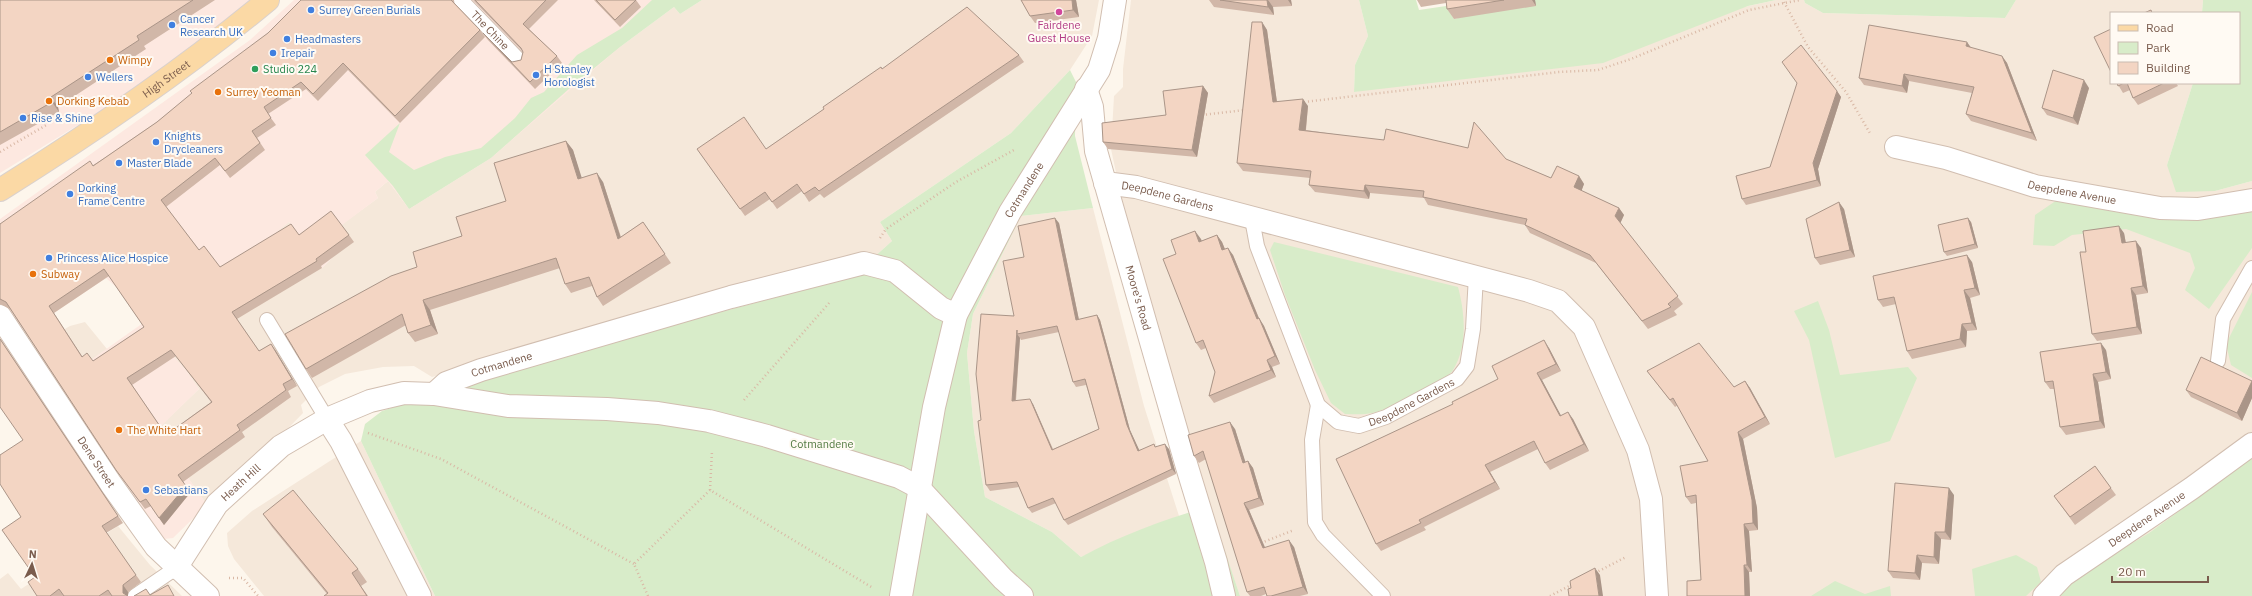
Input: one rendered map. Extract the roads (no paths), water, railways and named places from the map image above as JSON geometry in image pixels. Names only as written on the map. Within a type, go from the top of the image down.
[{"type":"main road","name":"High Street","points":[[0,190],[92,132],[235,28],[268,0]]},
{"type":"street","points":[[1086,89],[1099,70],[1109,38],[1115,0]]},
{"type":"street","name":"Moore's Road","points":[[1086,89],[1092,107],[1096,152],[1216,562],[1224,596]]},
{"type":"street","name":"Cotmandene","points":[[890,594],[918,487],[934,407],[956,315],[1010,212],[1086,89]]},
{"type":"street","name":"Deepdene Avenue","points":[[1896,147],[1946,158],[2035,186],[2160,208],[2198,209],[2252,200]]},
{"type":"street","name":"Deepdene Gardens","points":[[1105,183],[1136,187],[1252,219],[1529,290],[1558,301],[1584,327],[1638,450],[1651,499],[1658,596]]},
{"type":"street","name":"Cotmandene","points":[[434,394],[446,383],[481,370],[731,297],[864,263],[895,271],[941,308],[956,315]]},
{"type":"street","name":"Dene Street","points":[[0,316],[111,484],[156,547],[176,568],[208,596]]},
{"type":"street","points":[[420,596],[341,442],[327,419],[377,400],[404,393],[434,394],[508,406],[607,409],[658,413],[723,424],[768,436],[899,477],[918,487],[1003,579],[1022,596]]},
{"type":"street","name":"Heath Hill","points":[[176,568],[217,504],[281,446],[327,419]]},
{"type":"street","name":"Deepdene Avenue","points":[[2044,596],[2064,575],[2192,488],[2252,444]]},
{"type":"lane","name":"The Chine","points":[[461,0],[520,61]]},
{"type":"lane","name":"Deepdene Gardens","points":[[1252,219],[1257,246],[1318,405],[1338,422],[1359,426],[1386,417],[1457,379],[1467,366],[1473,329],[1476,276]]},
{"type":"lane","points":[[2218,361],[2223,319],[2252,268]]},
{"type":"lane","points":[[267,320],[327,419]]},
{"type":"lane","points":[[1318,405],[1312,440],[1315,522],[1323,535],[1383,596]]},
{"type":"lane","points":[[135,596],[176,568]]},
{"type":"place","name":"Surrey Green Burials","points":[[311,10]]},
{"type":"place","name":"Fairdene Guest House","points":[[1059,12]]},
{"type":"place","name":"Cancer Research UK","points":[[172,25]]},
{"type":"place","name":"Headmasters","points":[[287,39]]},
{"type":"place","name":"Irepair","points":[[273,53]]},
{"type":"place","name":"Wimpy","points":[[110,60]]},
{"type":"place","name":"Studio 224","points":[[255,69]]},
{"type":"place","name":"H Stanley Horologist","points":[[536,75]]},
{"type":"place","name":"Wellers","points":[[88,77]]},
{"type":"place","name":"Surrey Yeoman","points":[[218,92]]},
{"type":"place","name":"Dorking Kebab","points":[[49,101]]},
{"type":"place","name":"Rise & Shine","points":[[23,118]]},
{"type":"place","name":"Knights Drycleaners","points":[[156,142]]},
{"type":"place","name":"Master Blade","points":[[119,163]]},
{"type":"place","name":"Dorking Frame Centre","points":[[70,194]]},
{"type":"place","name":"Princess Alice Hospice","points":[[49,258]]},
{"type":"place","name":"Subway","points":[[33,274]]},
{"type":"place","name":"The White Hart","points":[[119,430]]},
{"type":"place","name":"Sebastians","points":[[146,490]]}]
